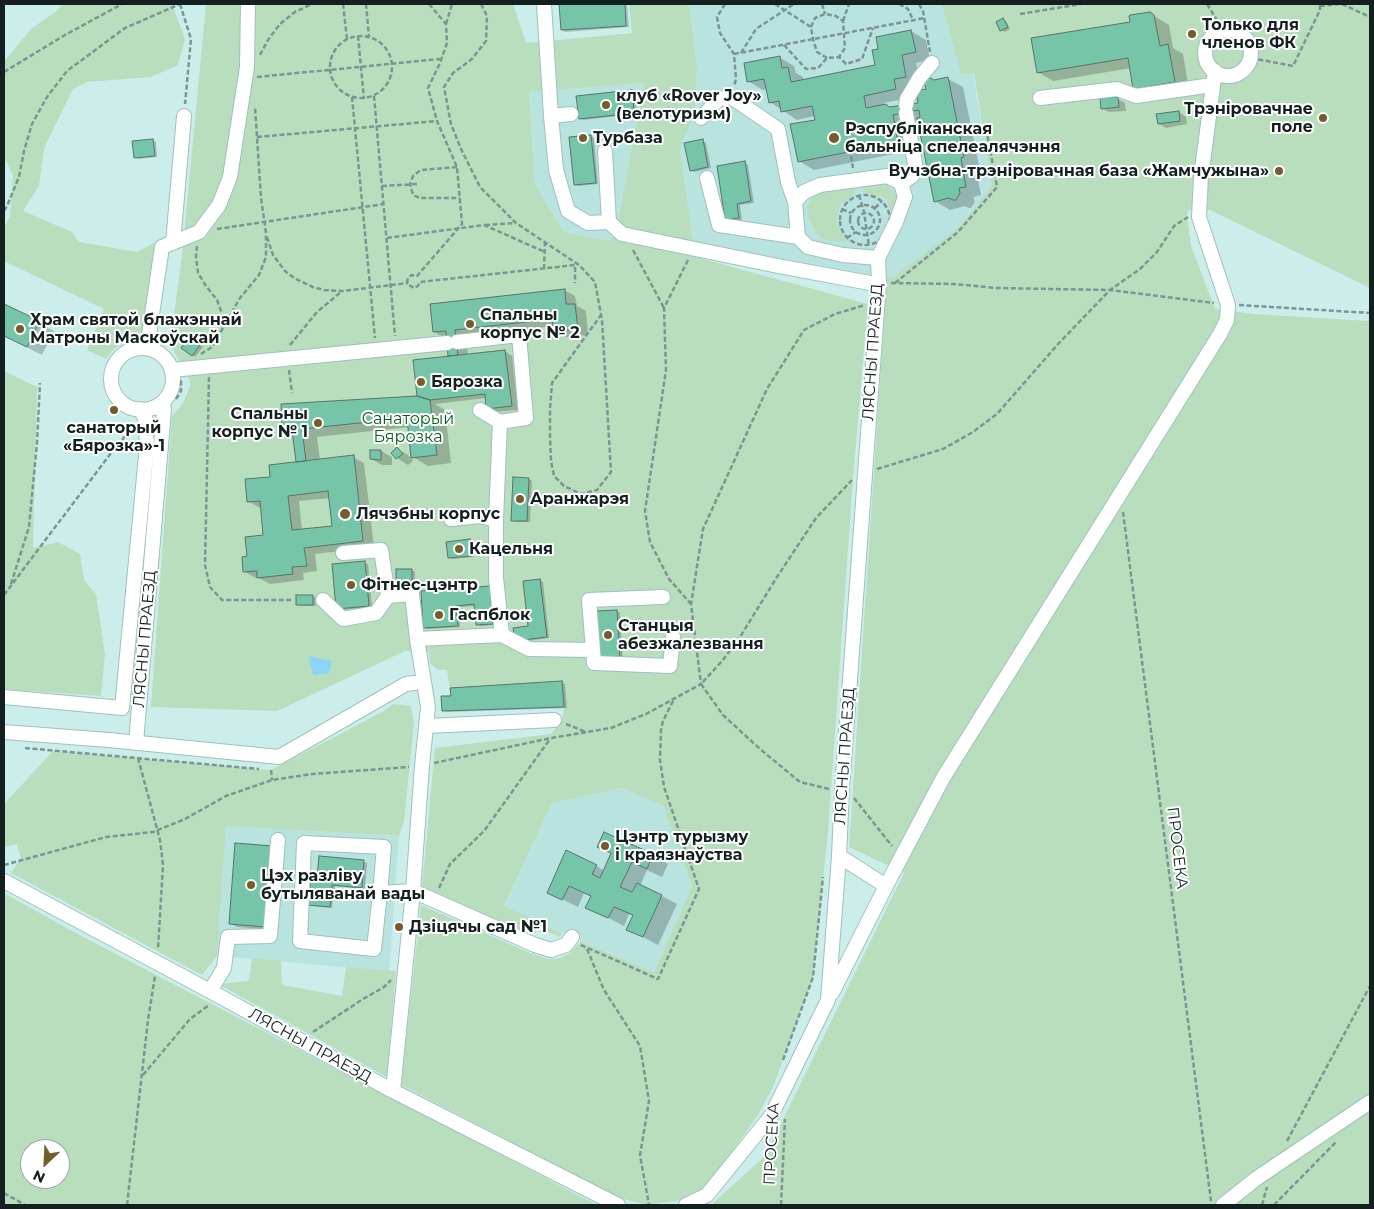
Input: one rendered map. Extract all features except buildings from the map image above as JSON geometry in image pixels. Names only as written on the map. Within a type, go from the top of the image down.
[{"type":"street","points":[[147,348],[162,247],[199,232],[219,205],[230,177],[246,79],[248,4]]},
{"type":"street","points":[[544,4],[556,170],[568,211],[588,223],[609,222]]},
{"type":"street","points":[[1223,30],[1230,30],[1238,32],[1249,42],[1251,58],[1248,65],[1242,71],[1228,76],[1215,71],[1210,66],[1205,52],[1210,38],[1223,30]]},
{"type":"street","points":[[901,183],[912,176],[915,164],[906,109],[907,99],[920,77],[932,63]]},
{"type":"street","points":[[828,1000],[943,778],[1227,320],[1228,305],[1193,217],[1201,177],[1215,71]]},
{"type":"street","points":[[1040,98],[1117,89],[1136,96],[1212,85]]},
{"type":"street","points":[[701,118],[719,100],[731,97],[778,129],[788,182],[795,202],[798,237]]},
{"type":"street","points":[[551,116],[571,114]]},
{"type":"street","points":[[173,242],[184,116]]},
{"type":"street","points":[[605,151],[609,222],[622,234],[852,280],[879,283]]},
{"type":"street","points":[[707,178],[720,226],[798,237],[808,247],[843,255],[872,254],[896,222],[905,197],[901,183],[886,176],[820,185],[804,192],[795,202]]},
{"type":"street","name":"ЛЯСНЫ ПРАЕЗД","points":[[686,1205],[708,1195],[771,1116],[828,1000],[879,283],[872,254]]},
{"type":"street","points":[[163,404],[142,414],[122,402],[112,385],[114,366],[120,357],[128,351],[137,348],[147,348],[162,355],[177,369],[519,335],[526,418],[500,422],[480,410]]},
{"type":"street","name":"ЛЯСНЫ ПРАЕЗД","points":[[136,743],[163,404],[169,395],[177,369]]},
{"type":"street","name":"ЛЯСНЫ ПРАЕЗД","points":[[4,697],[122,708],[147,445],[142,414]]},
{"type":"street","points":[[500,422],[496,578],[502,635]]},
{"type":"street","points":[[451,518],[480,516],[496,520]]},
{"type":"street","points":[[323,600],[343,619],[376,613],[388,596],[381,550],[343,553]]},
{"type":"street","points":[[388,596],[412,594],[428,707],[413,891],[393,1091]]},
{"type":"street","points":[[663,597],[589,600],[594,663],[670,666],[673,637]]},
{"type":"street","points":[[417,638],[502,635],[529,649],[593,650]]},
{"type":"street","points":[[4,732],[279,757],[406,684],[424,682]]},
{"type":"street","points":[[427,726],[554,720]]},
{"type":"street","points":[[210,991],[224,968],[228,937],[270,936],[278,840]]},
{"type":"street","points":[[304,843],[384,847],[380,893],[374,949],[300,942],[304,843]]},
{"type":"street","points":[[839,856],[886,886]]},
{"type":"street","name":"ЛЯСНЫ ПРАЕЗД","points":[[4,881],[158,957],[227,1001],[393,1091],[618,1205]]},
{"type":"street","points":[[380,893],[413,891],[535,945],[551,950],[576,941]]},
{"type":"street","points":[[1223,1205],[1257,1178],[1370,1102]]},
{"type":"path","points":[[4,72],[122,4]]},
{"type":"path","points":[[4,211],[19,177],[32,124],[47,97],[67,71],[125,28],[180,4],[191,39],[184,116]]},
{"type":"path","points":[[257,62],[268,40],[280,24],[294,12],[312,4]]},
{"type":"path","points":[[344,4],[347,39]]},
{"type":"path","points":[[366,4],[369,37]]},
{"type":"path","points":[[429,4],[446,24]]},
{"type":"path","points":[[408,283],[410,276],[417,276],[462,224],[457,167],[437,121],[428,88],[447,42],[446,24],[452,4]]},
{"type":"path","points":[[481,4],[487,16],[486,41],[472,59],[453,73],[444,87],[451,124],[461,149],[480,187],[516,223],[579,264],[595,282],[601,315],[611,472],[597,490],[580,494],[564,486],[554,476],[550,436],[552,383],[601,315]]},
{"type":"path","points":[[725,4],[717,17],[720,32],[734,54],[736,79],[731,97]]},
{"type":"path","points":[[775,4],[811,27]]},
{"type":"path","points":[[741,53],[756,29],[794,4]]},
{"type":"path","points":[[822,4],[824,14]]},
{"type":"path","points":[[839,57],[845,48],[843,22],[849,4]]},
{"type":"path","points":[[899,4],[908,10],[913,20]]},
{"type":"path","points":[[919,4],[924,10],[932,63]]},
{"type":"path","points":[[1020,14],[1081,4]]},
{"type":"path","points":[[1207,4],[1223,30]]},
{"type":"path","points":[[1251,58],[1293,66],[1320,10],[1320,5],[1341,4],[1370,17]]},
{"type":"path","points":[[843,22],[836,16],[824,14],[815,18],[811,27],[817,52],[826,58],[839,57],[846,64],[862,59],[873,28]]},
{"type":"path","points":[[734,54],[925,18]]},
{"type":"path","points":[[353,36],[374,38],[383,44],[390,53],[393,64],[392,75],[388,84],[374,96],[364,99],[352,97],[345,94],[332,80],[330,59],[335,49],[347,39],[353,36]]},
{"type":"path","points":[[358,36],[364,99]]},
{"type":"path","points":[[784,45],[806,69],[818,68],[826,58]]},
{"type":"path","points":[[246,79],[441,59]]},
{"type":"path","points":[[374,96],[396,348]]},
{"type":"path","points":[[352,97],[376,350]]},
{"type":"path","points":[[254,102],[266,233],[273,255],[285,271],[294,278],[324,290],[343,291],[408,283]]},
{"type":"path","points":[[257,137],[437,121]]},
{"type":"path","points":[[893,284],[958,232],[996,187],[986,128]]},
{"type":"path","points":[[851,156],[872,254]]},
{"type":"path","points":[[457,167],[421,170],[413,176],[410,184],[413,195],[420,198],[460,198]]},
{"type":"path","points":[[382,186],[417,184]]},
{"type":"path","points":[[859,195],[875,197],[882,201],[890,215],[888,231],[883,238],[876,242],[872,254],[848,238],[840,224],[842,209],[852,198],[859,195]]},
{"type":"path","points":[[875,208],[882,201]]},
{"type":"path","points":[[222,330],[221,311],[217,300],[198,273],[196,257],[199,232],[384,204]]},
{"type":"path","points":[[861,205],[869,205],[875,208],[879,212],[881,222],[876,230],[868,235],[856,232],[850,221],[851,213],[854,209],[861,205]]},
{"type":"path","points":[[842,209],[851,213]]},
{"type":"path","points":[[864,212],[860,214],[857,222],[860,226],[867,229]]},
{"type":"path","points":[[864,212],[872,215],[874,221],[872,226],[867,229]]},
{"type":"path","points":[[4,865],[106,837],[153,832],[185,819],[226,796],[272,780],[312,774],[422,766],[551,738],[611,728],[646,714],[701,684],[722,661],[816,518],[853,478],[888,465],[943,449],[973,432],[997,414],[1059,343],[1110,290],[1140,269],[1158,252],[1174,226],[1193,217]]},
{"type":"path","points":[[387,238],[484,225],[516,223]]},
{"type":"path","points":[[484,225],[545,252]]},
{"type":"path","points":[[848,238],[856,232]]},
{"type":"path","points":[[266,233],[266,257],[259,275],[240,298],[212,347],[200,355],[203,366],[205,565],[210,587],[222,600],[291,600]]},
{"type":"path","points":[[622,234],[637,255],[664,308],[666,370],[645,511],[650,542],[669,579],[691,604]]},
{"type":"path","points":[[544,269],[545,242]]},
{"type":"path","points":[[664,308],[694,249]]},
{"type":"path","points":[[408,283],[414,288],[420,282],[575,266],[575,283]]},
{"type":"path","points":[[417,276],[420,278],[420,282]]},
{"type":"path","points":[[879,283],[1110,290],[1228,305],[1370,313]]},
{"type":"path","points":[[292,393],[283,359],[294,339],[317,312],[343,291]]},
{"type":"path","points":[[868,304],[835,314],[804,330],[766,389],[703,529],[691,604],[701,684],[723,715],[800,782],[849,791],[901,857]]},
{"type":"path","points":[[163,404],[174,402],[181,391],[177,369]]},
{"type":"path","points":[[9,588],[29,527],[37,443],[40,383]]},
{"type":"path","points":[[4,595],[142,414]]},
{"type":"path","name":"ПРОСЕКА","points":[[1121,493],[1212,1205]]},
{"type":"path","points":[[576,941],[658,979],[699,889],[664,787],[660,760],[663,721],[675,698]]},
{"type":"path","points":[[433,900],[450,864],[484,831],[551,738]]},
{"type":"path","points":[[24,748],[261,770]]},
{"type":"path","points":[[127,1205],[148,1020],[158,957],[162,865],[158,830],[138,758]]},
{"type":"path","points":[[271,770],[272,780]]},
{"type":"path","points":[[587,947],[604,990],[640,1046],[649,1101],[640,1155],[649,1205]]},
{"type":"path","points":[[310,1034],[384,987],[394,976]]},
{"type":"path","points":[[1285,1145],[1370,986]]},
{"type":"path","points":[[142,1076],[190,1020],[210,1005],[227,1001]]},
{"type":"path","name":"ПРОСЕКА","points":[[781,1205],[785,1112]]},
{"type":"path","points":[[1274,1205],[1336,1142]]},
{"type":"path","points":[[4,1193],[26,1205]]},
{"type":"shaded area","name":"Рэспубліканская бальніца спелеалячэння","points":[[689,4],[965,4],[976,93],[993,186],[958,228],[894,278],[693,242],[680,149],[694,114],[697,69]]},
{"type":"shaded area","name":"Турбаза","points":[[644,83],[617,226],[610,241],[564,232],[535,184],[529,92]]},
{"type":"shaded area","name":"Цэнтр турызму і краязнаўства","points":[[622,788],[663,806],[692,886],[654,972],[504,907],[552,803]]},
{"type":"shaded area","points":[[226,826],[399,836],[389,971],[217,956]]},
{"type":"green space","points":[[63,4],[175,4],[174,10],[185,39],[178,65],[151,77],[87,82],[73,89],[44,148],[39,186],[23,211],[72,232],[79,242],[137,252],[163,238],[144,338],[128,339],[114,349],[106,359],[87,350],[104,309],[4,261],[4,228],[10,216],[13,176],[4,156],[4,62],[31,29]]},
{"type":"green space","name":"Санаторый Бярозка","points":[[206,4],[513,4],[526,43],[632,33],[629,4],[689,4],[697,69],[694,114],[680,149],[693,242],[617,226],[644,83],[529,92],[535,184],[564,232],[610,241],[613,236],[868,304],[853,478],[828,831],[813,977],[774,1085],[758,1115],[714,1177],[701,1189],[676,1201],[647,1205],[623,1199],[401,1085],[421,905],[530,953],[548,959],[560,958],[570,953],[581,941],[654,972],[692,886],[663,806],[622,788],[552,803],[504,906],[562,933],[560,937],[538,928],[535,932],[519,931],[422,887],[435,748],[551,734],[562,721],[564,707],[442,711],[441,696],[451,695],[447,670],[438,670],[430,663],[429,652],[405,651],[277,711],[151,707],[172,416],[183,403],[190,386],[190,381],[170,344],[182,256]]},
{"type":"green space","points":[[942,4],[1370,4],[1370,288],[1210,210],[1188,210],[1187,217],[1191,246],[1215,309],[1254,314],[1370,320],[1370,1205],[711,1205],[765,1156],[904,873],[849,847],[887,277],[894,277],[958,228],[992,186],[974,73],[961,74]]},
{"type":"green space","points":[[880,184],[887,185],[897,195],[897,202],[892,211],[888,205],[888,200],[881,196],[863,192],[863,187]]},
{"type":"green space","points":[[854,188],[856,194],[842,202],[838,208],[836,221],[842,234],[851,242],[824,240],[816,233],[809,219],[807,206],[813,196]]},
{"type":"green space","points":[[4,371],[37,387],[33,548],[58,542],[80,554],[84,580],[96,594],[105,654],[101,696],[4,689]]},
{"type":"green space","points":[[393,704],[411,706],[414,723],[404,821],[399,836],[226,826],[217,956],[202,975],[11,873],[21,858],[17,844],[4,847],[4,804],[53,751],[271,770],[382,712]]},
{"type":"green space","points":[[4,893],[70,930],[597,1205],[4,1205]]},
{"type":"green space","points":[[252,958],[281,961],[282,985],[342,996],[346,967],[396,971],[387,1077],[218,984],[249,981]]},
{"type":"water","points":[[309,656],[332,661],[329,673],[313,675]]},
{"type":"place","name":"Только для членов ФК","points":[[1192,34]]},
{"type":"place","name":"клуб «Rover Joy» (велотуризм)","points":[[606,105]]},
{"type":"place","name":"Трэніровачнае поле","points":[[1323,118]]},
{"type":"place","name":"Турбаза","points":[[583,138]]},
{"type":"place","name":"Рэспубліканская бальніца спелеалячэння","points":[[834,138]]},
{"type":"place","name":"Вучэбна-трэніровачная база «Жамчужына»","points":[[1279,171]]},
{"type":"place","name":"Спальны корпус № 2","points":[[470,324]]},
{"type":"place","name":"Храм святой блажэннай Матроны Маскоўскай","points":[[20,329]]},
{"type":"place","name":"Бярозка","points":[[421,382]]},
{"type":"place","name":"санаторый «Бярозка»-1","points":[[114,410]]},
{"type":"place","name":"Спальны корпус № 1","points":[[318,423]]},
{"type":"place","name":"Аранжарэя","points":[[520,499]]},
{"type":"place","name":"Лячэбны корпус","points":[[345,514]]},
{"type":"place","name":"Кацельня","points":[[459,549]]},
{"type":"place","name":"Фітнес-цэнтр","points":[[351,585]]},
{"type":"place","name":"Гаспблок","points":[[439,615]]},
{"type":"place","name":"Станцыя абезжалезвання","points":[[608,635]]},
{"type":"place","name":"Цэнтр турызму і краязнаўства","points":[[605,846]]},
{"type":"place","name":"Цэх разліву бутыляванай вады","points":[[251,885]]},
{"type":"place","name":"Дзіцячы сад №1","points":[[399,927]]}]
